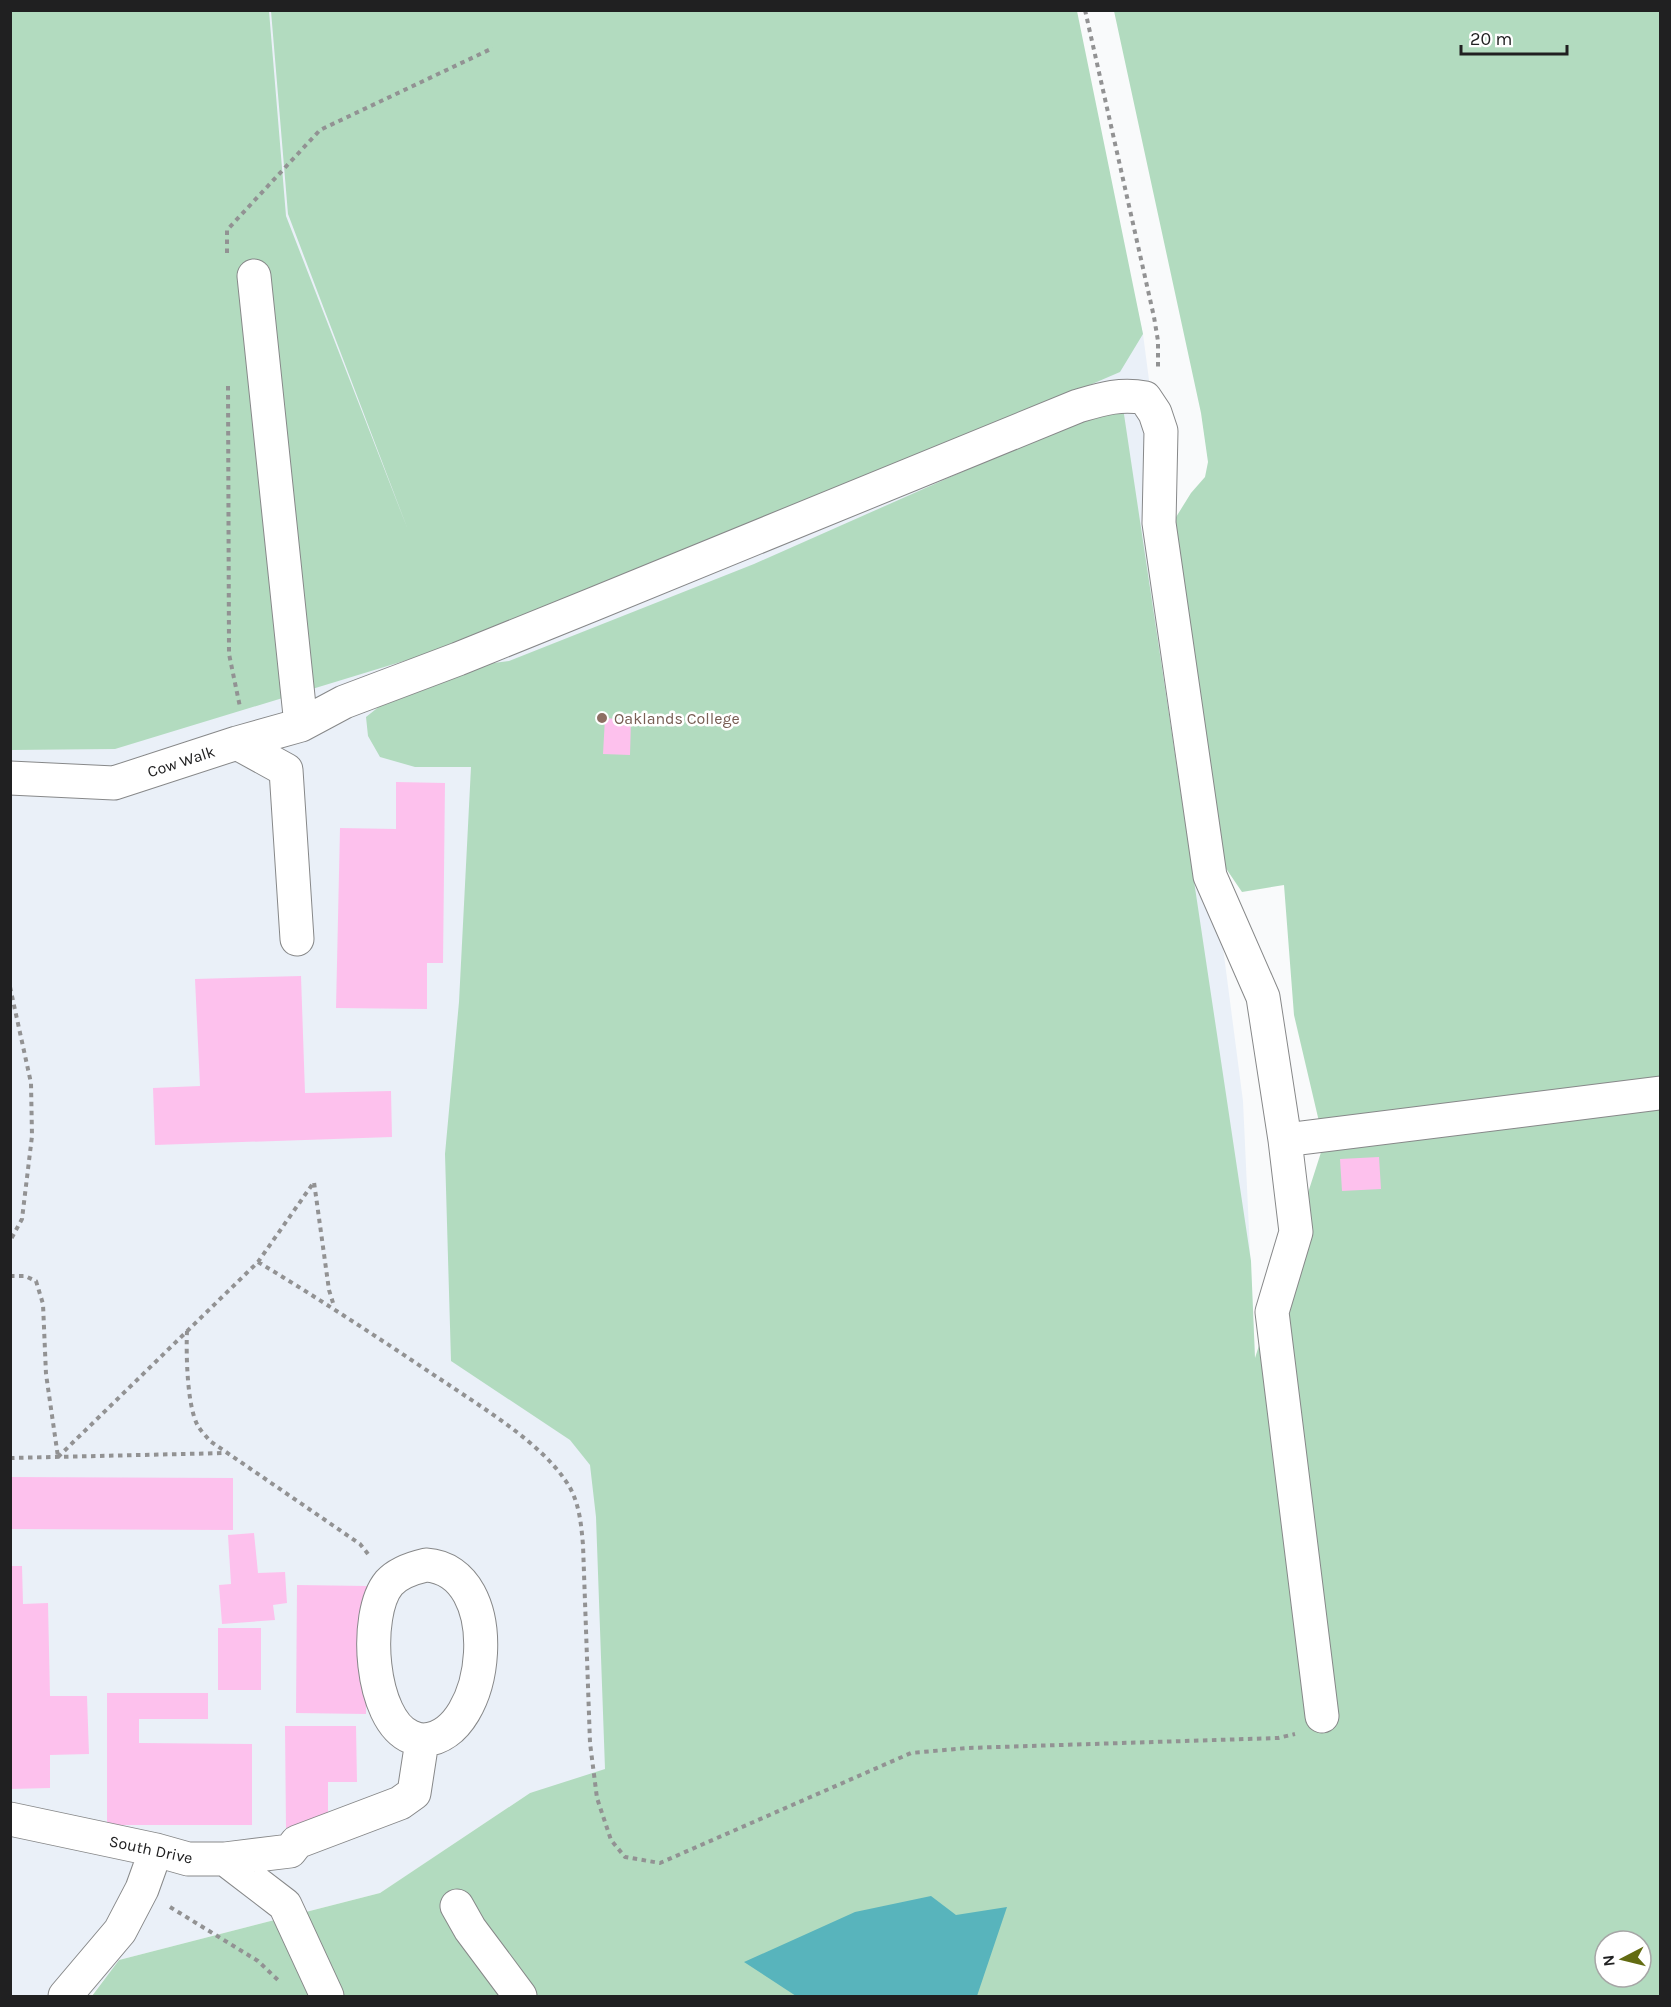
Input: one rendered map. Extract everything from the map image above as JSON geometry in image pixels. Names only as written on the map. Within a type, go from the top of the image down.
[{"type":"lane","points":[[254,276],[301,725]]},
{"type":"lane","name":"Cow Walk","points":[[10,778],[114,783],[301,725],[344,702],[458,659],[1078,406],[1112,396],[1129,395],[1145,398]]},
{"type":"lane","points":[[1145,398],[1155,413],[1161,431],[1159,523],[1210,876],[1263,997],[1285,1140],[1296,1232],[1272,1312],[1322,1716]]},
{"type":"lane","points":[[237,743],[286,770],[297,939]]},
{"type":"lane","points":[[1285,1140],[1660,1092]]},
{"type":"lane","points":[[426,1565],[438,1566],[452,1574],[464,1585],[473,1602],[480,1629],[480,1660],[476,1687],[466,1707],[452,1726],[437,1737],[422,1741],[408,1736],[395,1726],[378,1687],[374,1653],[375,1624],[381,1597],[390,1582],[411,1568],[426,1565]]},
{"type":"lane","name":"South Drive","points":[[10,1820],[156,1850],[188,1859],[225,1859],[290,1851],[297,1842],[400,1803],[414,1793],[422,1741]]},
{"type":"lane","points":[[65,1996],[120,1932],[142,1889],[156,1850]]},
{"type":"lane","points":[[225,1859],[285,1905],[327,1996]]},
{"type":"lane","points":[[457,1906],[470,1929],[520,1996]]},
{"type":"path","points":[[1085,10],[1158,341],[1160,357],[1158,374],[1145,398]]},
{"type":"path","points":[[10,987],[31,1083],[32,1136],[22,1219],[10,1241]]},
{"type":"path","points":[[58,1457],[258,1262],[314,1182],[329,1290],[334,1308]]},
{"type":"path","points":[[258,1262],[334,1308],[490,1413],[549,1459],[567,1482],[580,1512],[590,1743],[597,1798],[611,1840],[625,1857],[660,1863],[910,1753],[967,1748],[1278,1738],[1307,1732],[1322,1716]]},
{"type":"path","points":[[10,1276],[25,1276],[36,1281],[43,1304],[46,1374],[58,1457]]},
{"type":"path","points":[[186,1330],[186,1363],[190,1395],[197,1424],[210,1441],[360,1544],[390,1582]]},
{"type":"path","points":[[10,1458],[226,1454]]},
{"type":"shaded area","name":"Oaklands College","points":[[11,11],[1072,11],[1143,334],[1243,1101],[1255,1360],[1287,1646],[530,1793],[380,1893],[119,1960],[95,1991],[88,1996],[11,1996]]},
{"type":"green space","points":[[10,11],[269,11],[286,216],[408,530],[288,214],[271,11],[1077,11],[1143,334],[1120,372],[737,537],[453,646],[115,749],[11,750]]},
{"type":"green space","points":[[1114,11],[1660,11],[1660,1996],[92,1996],[119,1960],[380,1893],[530,1793],[605,1769],[596,1517],[590,1465],[570,1440],[451,1361],[445,1154],[459,1002],[471,767],[415,767],[380,757],[368,736],[366,717],[395,694],[478,665],[509,661],[754,564],[1122,401],[1251,1261],[1255,1358],[1324,1143],[1294,1015],[1284,885],[1242,892],[1225,867],[1173,522],[1191,493],[1205,477],[1208,462],[1201,413]]},
{"type":"water","points":[[931,1896],[956,1915],[1007,1907],[977,1996],[796,1996],[744,1962],[855,1912]]},
{"type":"building","points":[[605,718],[631,720],[630,755],[603,754]]},
{"type":"building","points":[[396,782],[445,783],[443,963],[427,963],[427,1009],[336,1008],[340,828],[396,829]]},
{"type":"building","points":[[301,976],[305,1093],[391,1091],[392,1137],[155,1145],[153,1088],[200,1086],[195,979]]},
{"type":"building","points":[[1379,1157],[1381,1189],[1342,1191],[1340,1159]]},
{"type":"building","points":[[10,1477],[233,1478],[233,1530],[10,1529]]},
{"type":"building","points":[[254,1533],[258,1573],[285,1572],[287,1603],[273,1605],[275,1620],[222,1624],[219,1585],[231,1584],[228,1535]]},
{"type":"building","points":[[10,1566],[22,1566],[23,1604],[48,1603],[50,1696],[87,1696],[89,1754],[50,1755],[50,1788],[10,1789]]},
{"type":"building","points":[[297,1585],[367,1586],[366,1714],[296,1713]]},
{"type":"building","points":[[218,1628],[261,1628],[261,1690],[218,1690]]},
{"type":"building","points":[[107,1693],[208,1693],[208,1719],[139,1719],[139,1743],[252,1744],[252,1825],[107,1825]]},
{"type":"building","points":[[285,1726],[356,1726],[357,1782],[328,1782],[328,1827],[286,1828]]},
{"type":"place","name":"Oaklands College","points":[[602,718]]}]
